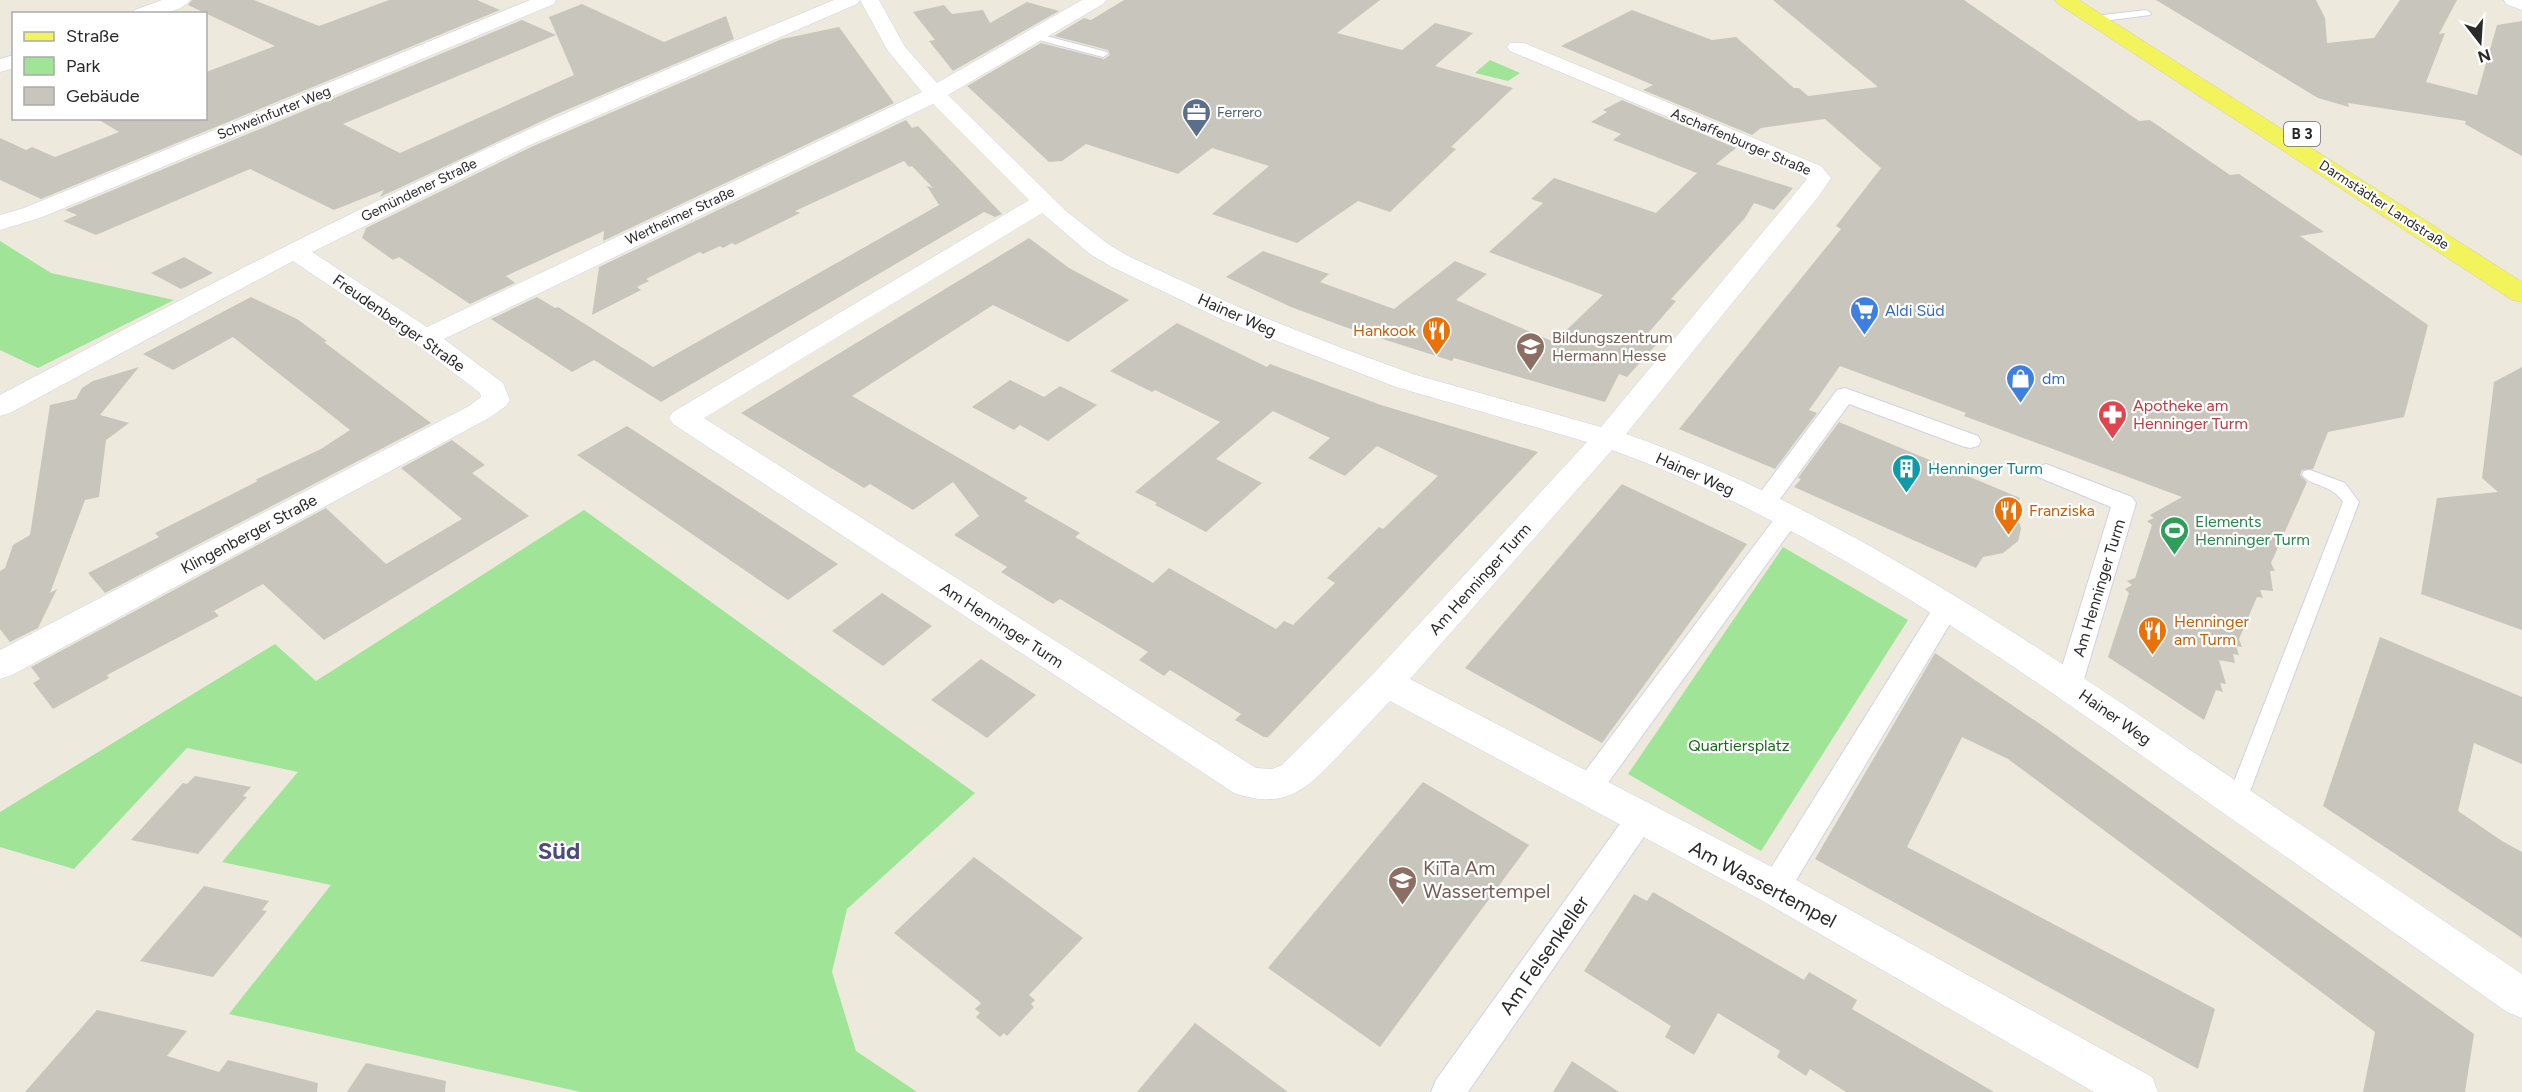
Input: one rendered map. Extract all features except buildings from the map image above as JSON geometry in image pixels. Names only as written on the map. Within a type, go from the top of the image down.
[{"type":"main road","name":"Darmstädter Landstraße","points":[[2065,0],[2099,12],[2522,273]]},
{"type":"main road","name":"Darmstädter Landstraße","points":[[2099,12],[2522,294]]},
{"type":"street","points":[[147,12],[180,0]]},
{"type":"street","name":"Schweinfurter Weg","points":[[0,223],[32,213],[547,0]]},
{"type":"street","name":"Gemündener Straße","points":[[0,407],[167,315],[566,120],[850,0]]},
{"type":"street","name":"Hainer Weg","points":[[869,0],[898,51],[935,94],[1058,216],[1119,261],[1244,320],[1406,381],[1607,438],[1655,455],[1777,510],[1947,608],[2070,686],[2522,998]]},
{"type":"street","name":"Wertheimer Straße","points":[[425,338],[935,94],[1096,0]]},
{"type":"street","points":[[2513,0],[2522,4]]},
{"type":"street","name":"Aschaffenburger Straße","points":[[1517,47],[1795,162],[1816,172],[1819,178],[1607,438]]},
{"type":"street","name":"Am Henninger Turm","points":[[1045,201],[683,418],[1247,782],[1267,787],[1295,776],[1386,683],[1607,438]]},
{"type":"street","name":"Freudenberger Straße","points":[[294,251],[425,338],[493,389],[496,400]]},
{"type":"street","points":[[1587,790],[1777,510],[1845,395],[1970,441]]},
{"type":"street","name":"Klingenberger Straße","points":[[0,666],[479,412],[496,400]]},
{"type":"street","name":"Am Henninger Turm","points":[[2046,472],[2124,503],[2070,686]]},
{"type":"street","points":[[1775,888],[1947,608]]},
{"type":"street","name":"Am Wassertempel","points":[[1386,683],[1640,819],[1775,888],[2136,1092]]},
{"type":"street","name":"Am Felsenkeller","points":[[1448,1092],[1640,819]]},
{"type":"lane","points":[[2099,12],[2146,13]]},
{"type":"lane","points":[[1035,36],[1103,54]]},
{"type":"lane","points":[[2236,802],[2351,501],[2346,491],[2310,475]]},
{"type":"green space","points":[[1490,60],[1520,73],[1508,81],[1475,73]]},
{"type":"green space","points":[[0,241],[51,273],[174,300],[38,368],[0,350]]},
{"type":"green space","points":[[584,510],[975,793],[847,909],[832,972],[856,1051],[917,1092],[581,1092],[229,1014],[331,885],[222,862],[298,772],[187,748],[74,869],[0,847],[0,812],[275,644],[316,681]]},
{"type":"green space","name":"Quartiersplatz","points":[[1783,547],[1908,620],[1761,851],[1628,774]]},
{"type":"place","name":"Ferrero","points":[[1196,138]]},
{"type":"place","name":"Aldi Süd","points":[[1864,336]]},
{"type":"place","name":"Hankook","points":[[1437,356]]},
{"type":"place","name":"Bildungszentrum Hermann Hesse","points":[[1531,372]]},
{"type":"place","name":"dm","points":[[2021,404]]},
{"type":"place","name":"Apotheke am Henninger Turm","points":[[2112,440]]},
{"type":"place","name":"Henninger Turm","points":[[1907,494]]},
{"type":"place","name":"Franziska","points":[[2008,536]]},
{"type":"place","name":"Elements Henninger Turm","points":[[2174,556]]},
{"type":"place","name":"Henninger am Turm","points":[[2153,656]]},
{"type":"place","name":"KiTa Am Wassertempel","points":[[1402,906]]},
{"type":"district","name":"Süd","points":[[559,850]]}]
